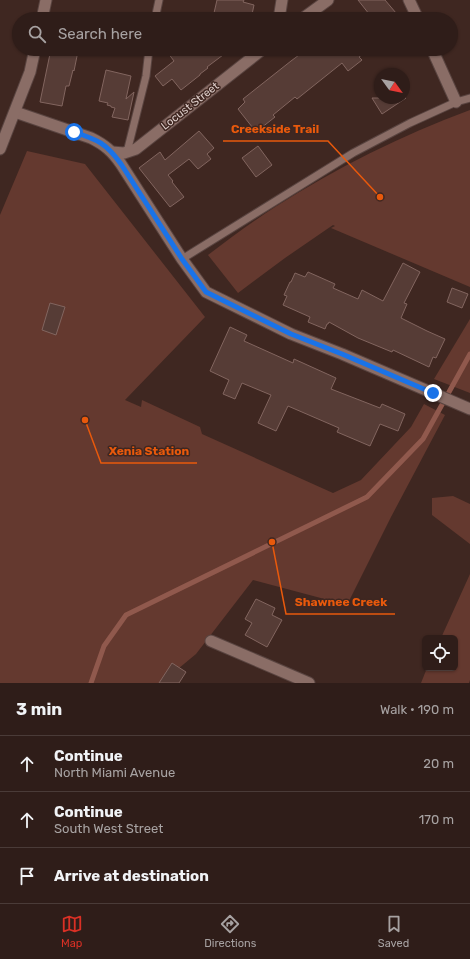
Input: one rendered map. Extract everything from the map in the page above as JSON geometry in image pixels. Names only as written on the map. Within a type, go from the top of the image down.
[{"type":"street","points":[[43,12],[46,0]]},
{"type":"street","points":[[280,12],[282,0]]},
{"type":"street","points":[[312,12],[328,0]]},
{"type":"street","points":[[409,0],[415,12]]},
{"type":"street","points":[[0,149],[30,72],[33,56]]},
{"type":"street","name":"Locust Street","points":[[112,152],[124,153],[136,149],[254,56]]},
{"type":"street","points":[[435,56],[456,102]]},
{"type":"street","points":[[15,112],[91,138],[101,143],[112,152],[182,259],[206,292],[291,334],[342,354],[470,409]]},
{"type":"street","points":[[211,641],[309,683]]},
{"type":"lane","points":[[156,12],[159,0]]},
{"type":"lane","points":[[127,152],[146,76],[149,56]]},
{"type":"lane","points":[[182,259],[353,153],[410,123],[456,102],[470,98]]},
{"type":"shaded area","points":[[470,110],[470,287],[331,228],[335,226],[333,225],[238,293],[208,255],[266,213],[322,179],[395,141]]},
{"type":"shaded area","points":[[27,151],[85,164],[205,317],[125,400],[141,407],[142,400],[200,427],[202,434],[333,493],[361,480],[411,427],[424,404],[445,415],[391,517],[347,605],[253,580],[196,654],[161,683],[0,683],[0,215]]},
{"type":"shaded area","points":[[470,319],[470,393],[434,379]]},
{"type":"shaded area","points":[[453,496],[470,504],[470,544],[432,515],[432,498]]},
{"type":"shaded area","points":[[470,574],[469,683],[421,683],[426,671],[458,671],[458,635],[442,635]]},
{"type":"building","points":[[217,0],[244,0],[243,2],[254,5],[252,12],[214,12]]},
{"type":"building","points":[[358,0],[385,0],[395,12],[367,12]]},
{"type":"building","points":[[50,56],[77,56],[69,86],[66,86],[62,106],[40,102]]},
{"type":"building","points":[[170,56],[222,56],[181,90],[172,79],[163,86],[155,76],[174,61]]},
{"type":"building","points":[[298,56],[360,56],[359,57],[362,60],[348,71],[342,63],[297,99],[295,97],[273,115],[275,117],[256,132],[238,109],[245,102],[243,99]]},
{"type":"building","points":[[106,70],[131,76],[126,99],[134,92],[128,120],[112,117],[115,108],[107,105],[108,103],[99,101]]},
{"type":"building","points":[[376,104],[397,104],[382,114]]},
{"type":"building","points":[[199,131],[214,148],[207,154],[211,159],[198,169],[189,159],[168,175],[184,197],[170,207],[139,168],[160,152],[165,160]]},
{"type":"building","points":[[258,146],[272,165],[256,177],[242,158]]},
{"type":"building","points":[[403,263],[420,272],[404,303],[407,304],[401,318],[445,339],[436,358],[433,357],[429,367],[393,350],[392,352],[358,338],[329,322],[325,329],[308,322],[310,317],[283,305],[287,296],[284,295],[295,273],[305,277],[308,272],[335,284],[333,288],[358,299],[362,290],[383,301]]},
{"type":"building","points":[[452,288],[468,294],[462,308],[447,302]]},
{"type":"building","points":[[50,303],[65,307],[56,335],[42,330]]},
{"type":"building","points":[[230,327],[247,335],[244,341],[293,363],[294,359],[336,378],[331,389],[380,408],[382,404],[405,414],[398,431],[380,424],[370,446],[337,432],[339,428],[288,406],[276,431],[258,423],[271,395],[242,383],[235,399],[223,394],[229,380],[210,371]]},
{"type":"building","points":[[256,599],[275,608],[272,615],[282,620],[267,647],[245,635],[252,623],[245,619]]},
{"type":"building","points":[[172,663],[186,672],[179,683],[159,683]]},
{"type":"waterway","points":[[91,683],[104,646],[126,615],[367,497],[423,439],[470,354]]},
{"type":"place","name":"Creekside Trail","points":[[380,197]]},
{"type":"place","name":"Xenia Station","points":[[85,420]]},
{"type":"place","name":"Shawnee Creek","points":[[272,542]]},
{"type":"route","points":[[74,132],[101,143],[112,152],[182,259],[206,292],[291,334],[433,393]]}]
